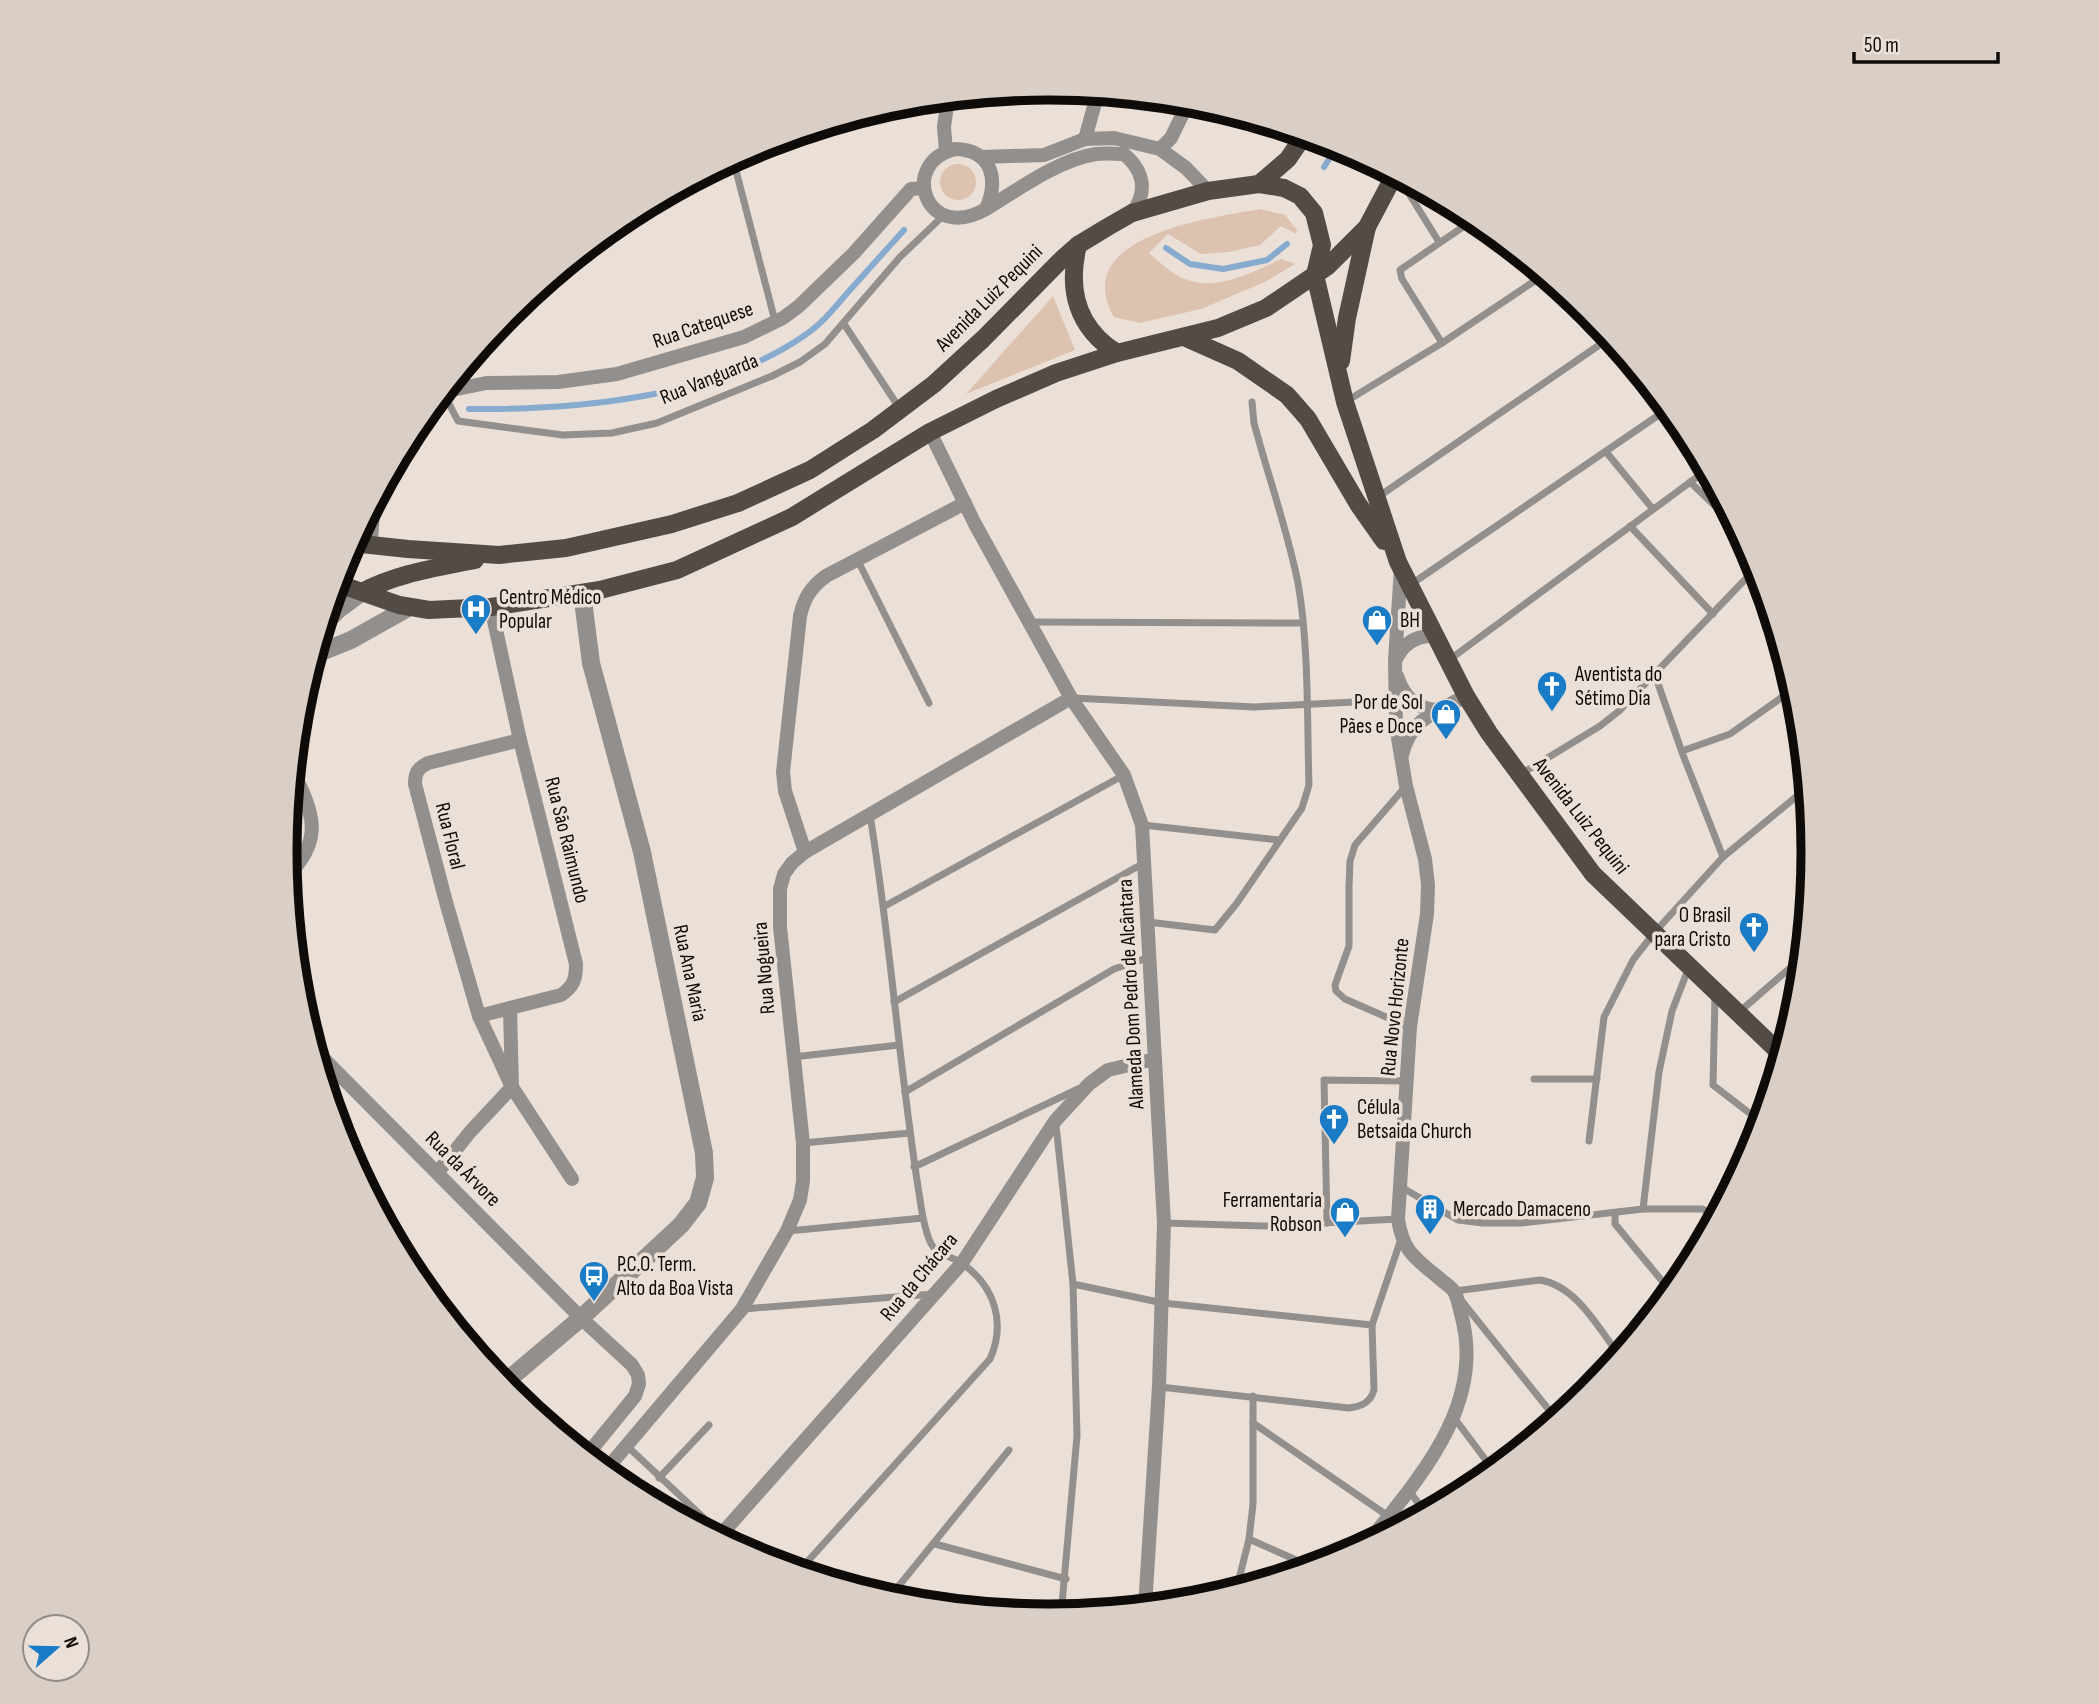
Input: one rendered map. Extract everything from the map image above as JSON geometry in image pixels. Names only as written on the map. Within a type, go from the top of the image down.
[{"type":"main road","points":[[1259,184],[1288,159],[1298,143]]},
{"type":"main road","points":[[346,587],[408,608],[429,610],[491,607],[582,593],[677,570],[792,517],[930,432],[996,399],[1056,373],[1117,353],[1218,328],[1266,308],[1328,266],[1367,227],[1393,183]]},
{"type":"main road","name":"Avenida Luiz Pequini","points":[[364,545],[499,555],[566,548],[672,524],[738,503],[810,470],[873,430],[934,384],[1078,245],[1132,213],[1208,191],[1259,184],[1289,190],[1300,196],[1314,213],[1322,245],[1315,275],[1345,402],[1399,565]]},
{"type":"main road","points":[[1340,379],[1342,346],[1367,227]]},
{"type":"main road","points":[[1078,245],[1073,272],[1076,301],[1095,337],[1117,353]]},
{"type":"main road","name":"Avenida Luiz Pequini","points":[[1184,337],[1238,361],[1287,395],[1308,419],[1358,505],[1399,565],[1447,662],[1489,733],[1593,874],[1775,1049]]},
{"type":"main road","points":[[362,592],[411,573],[499,555]]},
{"type":"street","points":[[1085,139],[1096,101]]},
{"type":"street","points":[[946,151],[944,127],[947,107]]},
{"type":"street","points":[[1160,149],[1171,138],[1184,112]]},
{"type":"street","points":[[981,157],[1044,155],[1085,139],[1114,138],[1160,149],[1186,168],[1208,191]]},
{"type":"street","points":[[986,209],[993,187],[993,176],[981,157],[964,149],[946,151],[931,162],[924,178],[924,188],[930,204],[944,215],[961,219],[986,209],[1048,172],[1077,159],[1095,154],[1124,153],[1135,164],[1143,182],[1142,198],[1132,213]]},
{"type":"street","name":"Rua Catequese","points":[[457,389],[486,383],[558,382],[617,374],[744,337],[775,322],[799,306],[854,253],[911,189],[924,188]]},
{"type":"street","name":"Alameda Dom Pedro de Alcântara","points":[[930,432],[1028,622],[1071,698],[1124,775],[1142,825],[1164,1223],[1159,1387],[1146,1598]]},
{"type":"street","points":[[965,503],[856,558],[813,585],[804,600],[783,772],[785,791],[805,852],[1071,698]]},
{"type":"street","name":"Rua Novo Horizonte","points":[[1399,565],[1395,726],[1406,786],[1425,859],[1428,885],[1427,914],[1410,1027],[1398,1219],[1401,1239]]},
{"type":"street","points":[[337,611],[362,592]]},
{"type":"street","name":"Rua Ana Maria","points":[[511,1377],[581,1318],[681,1225],[698,1203],[705,1178],[704,1153],[642,852],[591,663],[582,593]]},
{"type":"street","name":"Rua São Raimundo","points":[[479,1017],[561,995],[571,988],[576,979],[576,964],[520,740],[491,607]]},
{"type":"street","points":[[325,651],[351,640],[408,608]]},
{"type":"street","points":[[1434,636],[1422,636],[1408,643],[1395,660],[1398,677],[1407,696],[1418,706],[1438,710]]},
{"type":"street","points":[[1402,756],[1412,729],[1438,710],[1466,696]]},
{"type":"street","name":"Rua Floral","points":[[479,1017],[446,902],[415,784],[415,774],[419,767],[428,763],[520,740]]},
{"type":"street","points":[[298,867],[303,862],[312,840],[311,815],[301,787]]},
{"type":"street","name":"Rua Nogueira","points":[[612,1463],[742,1309],[787,1231],[800,1200],[803,1143],[779,927],[780,889],[785,874],[792,863],[805,852]]},
{"type":"street","points":[[438,1172],[470,1132],[512,1087],[510,1008]]},
{"type":"street","points":[[479,1017],[512,1087],[572,1179]]},
{"type":"street","name":"Rua da Chácara","points":[[725,1531],[962,1263],[1055,1121],[1089,1084],[1108,1070],[1155,1059]]},
{"type":"street","name":"Rua da Árvore","points":[[328,1063],[581,1318],[632,1365],[638,1374],[639,1384],[635,1396],[592,1449]]},
{"type":"street","points":[[1379,1528],[1409,1491],[1455,1419],[1465,1386],[1468,1360],[1465,1329],[1454,1291],[1417,1260],[1401,1239]]},
{"type":"lane","points":[[736,169],[775,322]]},
{"type":"lane","points":[[1407,190],[1439,242]]},
{"type":"lane","name":"Rua Vanguarda","points":[[448,401],[458,421],[563,435],[612,433],[657,423],[787,370],[813,354],[844,324],[900,257],[944,215]]},
{"type":"lane","points":[[1442,343],[1399,274],[1402,267],[1465,225]]},
{"type":"lane","points":[[1345,402],[1442,343],[1537,279]]},
{"type":"lane","points":[[844,324],[900,409]]},
{"type":"lane","points":[[1376,498],[1603,343]]},
{"type":"lane","points":[[1148,922],[1215,930],[1237,903],[1307,797],[1307,704],[1298,585],[1259,442],[1252,402]]},
{"type":"lane","points":[[1410,585],[1661,414]]},
{"type":"lane","points":[[1607,453],[1652,508]]},
{"type":"lane","points":[[1447,662],[1700,475]]},
{"type":"lane","points":[[1690,482],[1719,510]]},
{"type":"lane","points":[[373,546],[376,518]]},
{"type":"lane","points":[[1630,526],[1713,614]]},
{"type":"lane","points":[[856,558],[929,703]]},
{"type":"lane","points":[[1520,775],[1601,726],[1619,712],[1749,576]]},
{"type":"lane","points":[[1028,622],[1302,622]]},
{"type":"lane","points":[[1655,675],[1723,857]]},
{"type":"lane","points":[[1682,751],[1730,734],[1785,695]]},
{"type":"lane","points":[[1071,698],[1254,707],[1394,700]]},
{"type":"lane","points":[[885,906],[1124,775]]},
{"type":"lane","points":[[1406,786],[1354,845],[1350,860],[1349,946],[1335,985],[1345,999],[1410,1027]]},
{"type":"lane","points":[[1590,1141],[1604,1017],[1633,960],[1723,857],[1799,794]]},
{"type":"lane","points":[[806,1563],[990,1359],[998,1342],[999,1319],[993,1297],[962,1263],[934,1248],[923,1217],[899,1045],[885,906],[870,815]]},
{"type":"lane","points":[[1142,825],[1279,841]]},
{"type":"lane","points":[[894,1002],[1145,862]]},
{"type":"lane","points":[[905,1092],[1114,969],[1151,956]]},
{"type":"lane","points":[[1738,1013],[1792,966]]},
{"type":"lane","points":[[1643,1209],[1659,1072],[1672,1011],[1689,967]]},
{"type":"lane","points":[[1715,991],[1713,1085],[1748,1112]]},
{"type":"lane","points":[[793,1057],[899,1045]]},
{"type":"lane","points":[[1534,1079],[1597,1079]]},
{"type":"lane","points":[[1327,1223],[1324,1080],[1407,1081]]},
{"type":"lane","points":[[914,1167],[1089,1084]]},
{"type":"lane","points":[[1055,1121],[1073,1284],[1077,1436],[1063,1604]]},
{"type":"lane","points":[[803,1143],[910,1133]]},
{"type":"lane","points":[[1400,1186],[1458,1220],[1522,1223],[1643,1209],[1702,1209],[1710,1212]]},
{"type":"lane","points":[[1615,1213],[1615,1224],[1664,1285]]},
{"type":"lane","points":[[787,1231],[923,1217]]},
{"type":"lane","points":[[1164,1223],[1264,1226],[1398,1219]]},
{"type":"lane","points":[[1159,1387],[1349,1408],[1366,1404],[1374,1390],[1372,1325],[1401,1239]]},
{"type":"lane","points":[[1454,1291],[1540,1280],[1554,1282],[1566,1289],[1614,1349]]},
{"type":"lane","points":[[1073,1284],[1163,1303],[1372,1325]]},
{"type":"lane","points":[[1454,1291],[1551,1412]]},
{"type":"lane","points":[[742,1309],[936,1294]]},
{"type":"lane","points":[[1239,1580],[1249,1539],[1253,1504],[1253,1396]]},
{"type":"lane","points":[[1455,1419],[1488,1463]]},
{"type":"lane","points":[[1253,1423],[1388,1517]]},
{"type":"lane","points":[[659,1478],[709,1425]]},
{"type":"lane","points":[[626,1446],[702,1519]]},
{"type":"lane","points":[[897,1589],[1009,1450]]},
{"type":"lane","points":[[1409,1491],[1421,1506]]},
{"type":"lane","points":[[1249,1539],[1299,1561]]},
{"type":"lane","points":[[935,1544],[1066,1579]]},
{"type":"shaded area","points":[[958,164],[971,169],[976,182],[971,195],[958,200],[945,195],[940,182],[945,169]]},
{"type":"shaded area","points":[[1260,209],[1285,215],[1297,230],[1296,234],[1281,226],[1260,245],[1229,252],[1201,254],[1168,234],[1149,253],[1175,274],[1201,283],[1229,280],[1281,259],[1295,264],[1265,282],[1201,309],[1139,323],[1114,317],[1105,289],[1110,267],[1127,250],[1151,236],[1179,226]]},
{"type":"shaded area","points":[[1053,296],[1075,350],[966,394]]},
{"type":"waterway","points":[[1324,167],[1332,155]]},
{"type":"waterway","points":[[469,409],[598,403],[688,386],[730,373],[769,356],[812,330],[904,230]]},
{"type":"waterway","points":[[1166,248],[1190,264],[1223,269],[1267,260],[1287,244]]},
{"type":"place","name":"Centro Médico Popular","points":[[476,636]]},
{"type":"place","name":"BH","points":[[1377,647]]},
{"type":"place","name":"Aventista do Sétimo Dia","points":[[1552,713]]},
{"type":"place","name":"Por de Sol Pães e Doce","points":[[1446,741]]},
{"type":"place","name":"O Brasil para Cristo","points":[[1754,954]]},
{"type":"place","name":"Célula Betsaida Church","points":[[1334,1146]]},
{"type":"place","name":"Mercado Damaceno","points":[[1430,1236]]},
{"type":"place","name":"Ferramentaria Robson","points":[[1345,1239]]},
{"type":"place","name":"P.C.O. Term. Alto da Boa Vista","points":[[594,1303]]}]
